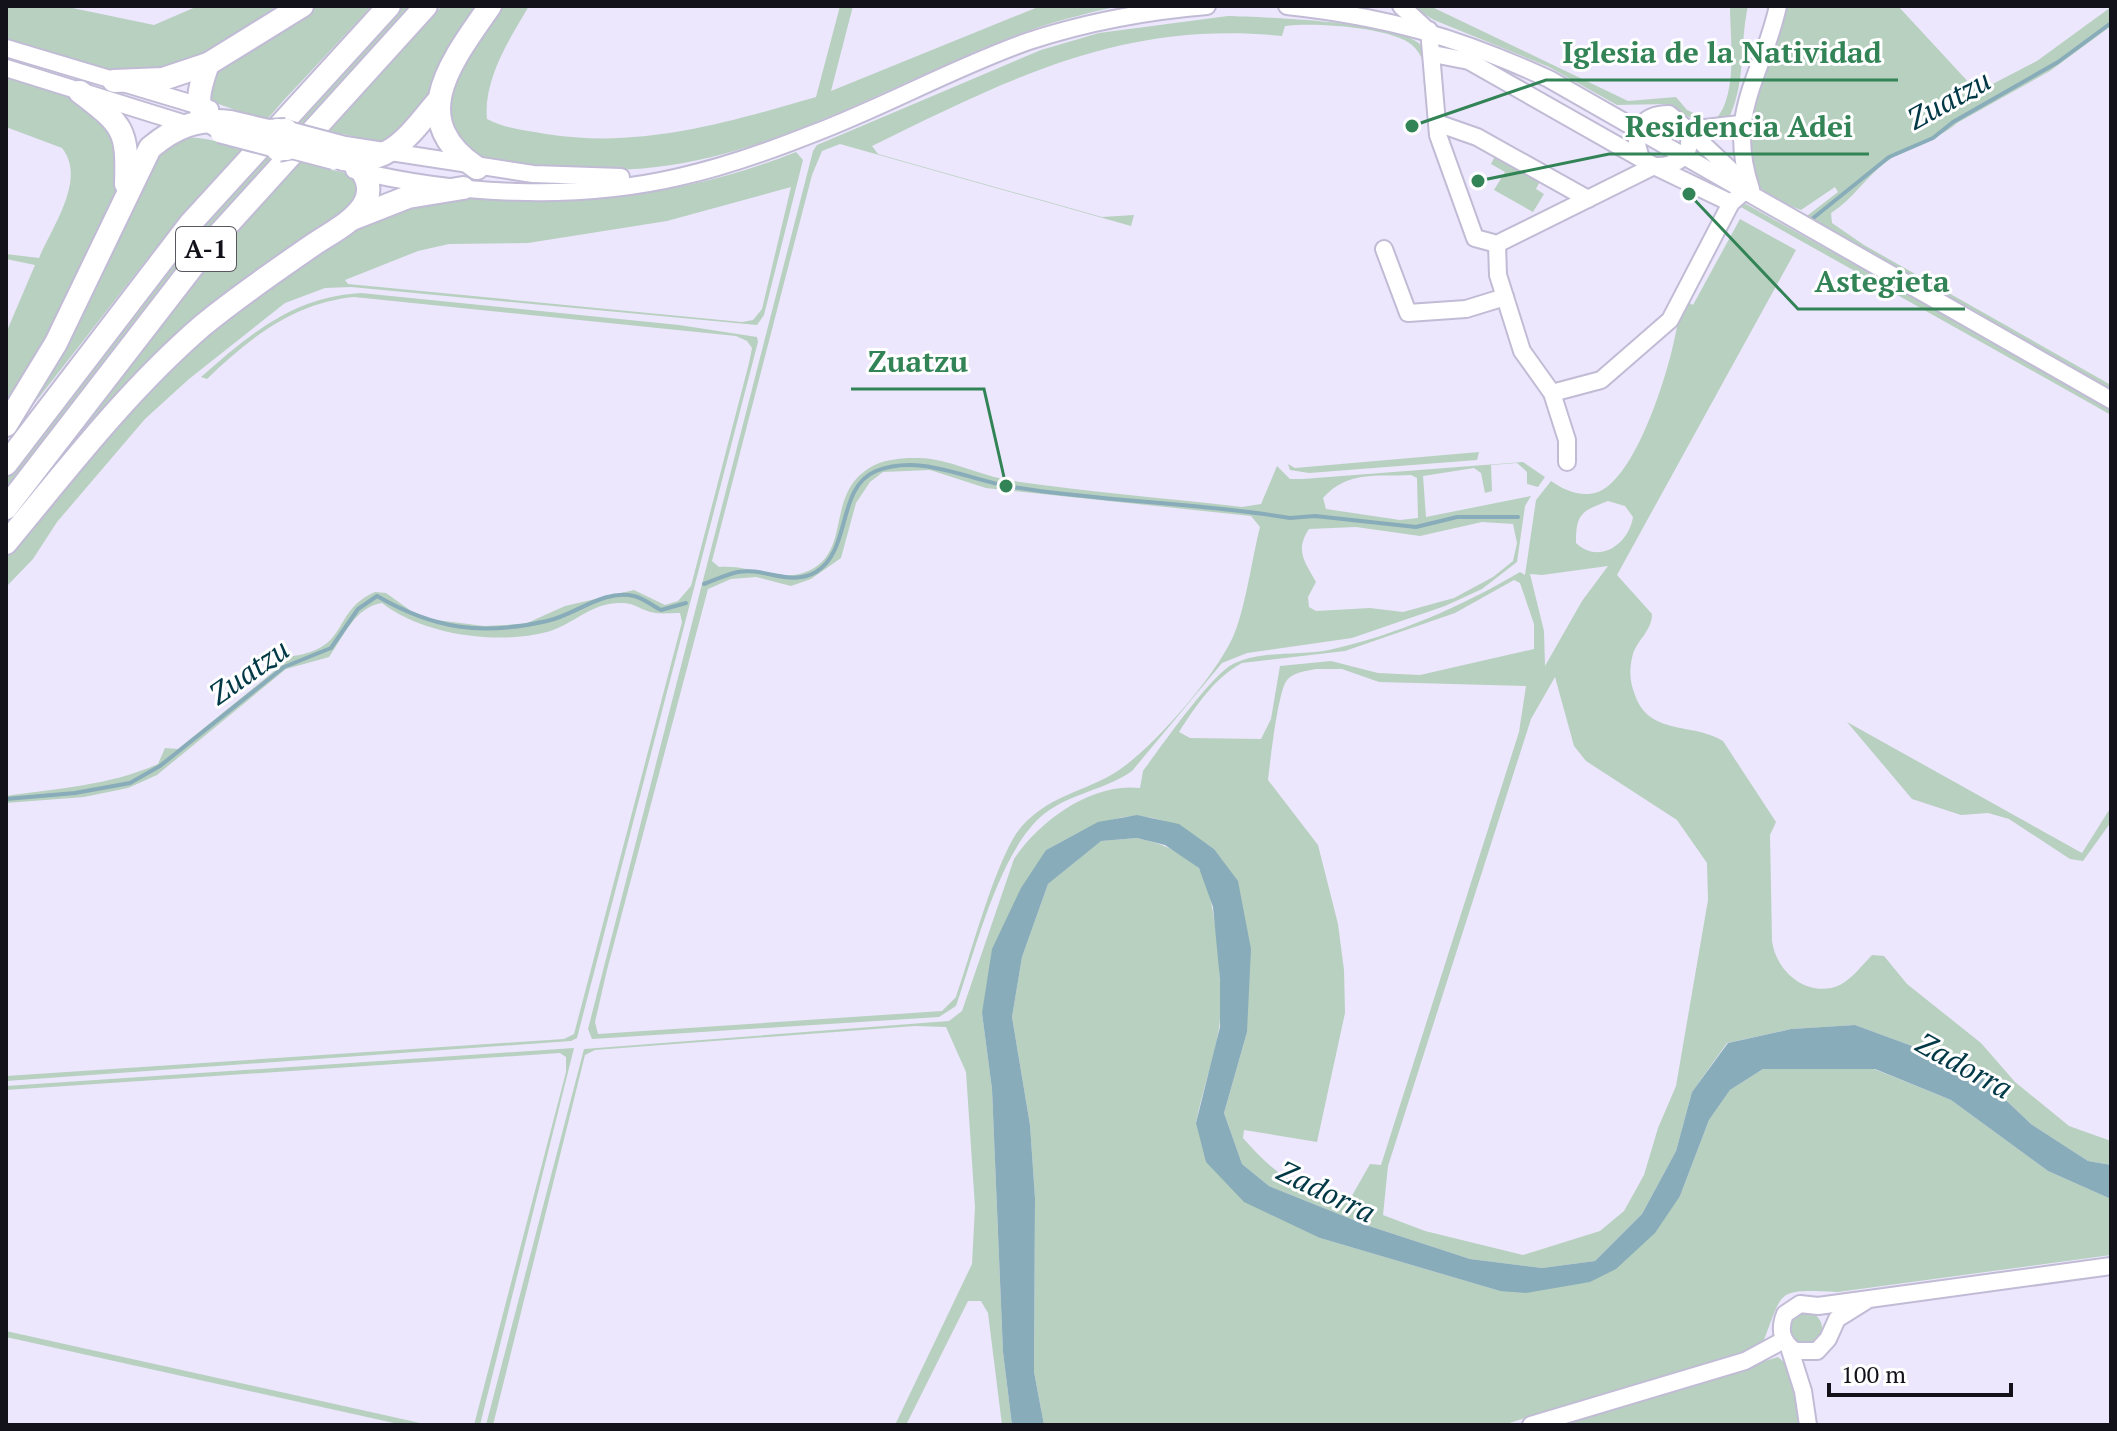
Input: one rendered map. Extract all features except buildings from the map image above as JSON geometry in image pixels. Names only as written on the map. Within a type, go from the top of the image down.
[{"type":"highway","points":[[114,81],[163,79],[208,64],[302,6]]},
{"type":"highway","name":"A-1","points":[[6,464],[190,224],[389,6]]},
{"type":"highway","name":"A-1","points":[[6,508],[210,244],[426,6]]},
{"type":"highway","points":[[6,425],[56,343],[150,148],[167,134],[214,121],[268,131],[292,147],[344,158],[384,154],[410,137],[438,101],[446,77],[490,6]]},
{"type":"highway","points":[[208,64],[198,90],[214,121]]},
{"type":"highway","points":[[80,92],[114,119],[127,144],[126,193]]},
{"type":"highway","points":[[438,101],[439,124],[447,140],[459,155],[477,168]]},
{"type":"highway","points":[[6,543],[127,399],[172,354],[241,295],[347,221],[365,204],[368,181],[344,158]]},
{"type":"highway","points":[[347,221],[408,197],[463,188]]},
{"type":"street","points":[[344,158],[463,188],[539,191],[627,186],[679,177],[814,134],[1029,42],[1119,17],[1207,6]]},
{"type":"street","points":[[1401,6],[1429,30]]},
{"type":"street","points":[[1552,393],[1601,380],[1670,320],[1696,270],[1742,195],[1740,124],[1778,6]]},
{"type":"street","points":[[1299,7],[1387,13],[1481,48],[1549,79],[1638,129],[1742,195]]},
{"type":"street","points":[[1429,30],[1437,123],[1475,238],[1497,244],[1654,166],[1670,167],[1684,158],[1690,139],[1688,130]]},
{"type":"street","points":[[6,48],[114,81],[214,121]]},
{"type":"street","points":[[1433,54],[1469,61],[1640,155],[1654,166],[1767,206],[2111,400]]},
{"type":"street","points":[[6,68],[80,92],[214,121]]},
{"type":"street","points":[[1640,155],[1635,142],[1638,129],[1646,119],[1657,114],[1669,114],[1688,130],[1742,195]]},
{"type":"street","points":[[1437,123],[1477,137],[1588,199]]},
{"type":"street","points":[[1688,130],[1740,124]]},
{"type":"street","points":[[384,154],[533,174],[630,177],[730,163]]},
{"type":"street","points":[[1497,244],[1498,275],[1522,351],[1552,393],[1567,440],[1567,462]]},
{"type":"street","points":[[1384,249],[1408,313],[1466,309],[1505,297]]},
{"type":"street","points":[[1808,1425],[1803,1391],[1781,1331],[1785,1314],[1800,1304],[1818,1306],[2111,1266]]},
{"type":"street","points":[[1803,1391],[1817,1351],[1837,1319],[1869,1299]]},
{"type":"street","points":[[1818,1306],[1828,1317],[1831,1332]]},
{"type":"street","points":[[1786,1343],[1803,1353],[1817,1351]]},
{"type":"street","points":[[1531,1425],[1745,1361],[1786,1343]]},
{"type":"green space","points":[[6,6],[63,6],[154,25],[198,6],[289,6],[192,62],[163,71],[143,72],[83,64],[6,40]]},
{"type":"green space","points":[[310,6],[372,6],[283,101],[151,254],[19,423],[143,173],[161,152],[177,140],[196,138],[223,143],[241,112],[210,101],[206,95],[213,71]]},
{"type":"green space","points":[[402,6],[414,6],[329,94],[243,192],[6,493],[6,479],[195,235],[296,118]]},
{"type":"green space","points":[[442,6],[483,6],[425,104],[388,146],[359,142],[359,138],[343,134],[323,168],[356,175],[358,194],[350,211],[268,265],[24,510],[20,507],[227,239]]},
{"type":"green space","points":[[500,6],[529,6],[506,46],[494,75],[489,89],[487,119],[508,127],[546,134],[616,138],[683,131],[816,97],[840,6],[853,6],[831,91],[1038,7],[1119,6],[1014,36],[839,113],[749,147],[656,167],[602,170],[498,162],[474,153],[455,137],[445,115],[449,90],[461,65]]},
{"type":"green space","points":[[1410,6],[1430,6],[1628,101],[1676,97],[1687,110],[1713,122],[1727,98],[1730,83],[1730,6],[1748,6],[1740,79],[1733,107],[1727,122],[1703,125],[1666,104],[1617,105],[1549,67],[1434,20]]},
{"type":"green space","points":[[1784,6],[1898,6],[1972,86],[1981,90],[2037,61],[2111,7],[2111,26],[2050,71],[1940,135],[1894,157],[1831,213],[1832,223],[1864,245],[2111,385],[2111,393],[1803,219],[1838,192],[1835,187],[1801,210],[1760,188],[1751,175],[1747,159],[1748,140],[1758,93]]},
{"type":"green space","points":[[1228,16],[1364,26],[1412,39],[1423,48],[1427,79],[1422,84],[1426,78],[1424,64],[1412,45],[1370,30],[1297,25],[1285,26],[1282,36],[1224,33],[1170,37],[1119,46],[1021,77],[872,146],[878,154],[1102,217],[1134,215],[1131,226],[840,144],[822,151],[812,175],[712,561],[719,567],[784,575],[803,573],[819,564],[829,552],[849,489],[860,475],[883,462],[918,458],[941,461],[1013,481],[1242,507],[1261,504],[1277,466],[1290,479],[1303,479],[1523,462],[1545,477],[1538,487],[1527,484],[1527,472],[1517,463],[1491,465],[1492,491],[1485,493],[1481,473],[1474,468],[1423,476],[1426,517],[1531,496],[1525,506],[1517,562],[1482,589],[1445,606],[1352,638],[1247,653],[1222,663],[1132,771],[1054,807],[1028,830],[1014,851],[991,902],[956,1006],[939,1017],[592,1039],[588,1029],[813,151],[817,145],[1041,50],[1099,33]],"holes":[[[930,470],[986,488],[1251,516],[1260,527],[1232,639],[1199,689],[1139,754],[1113,774],[1060,798],[1034,814],[1022,826],[994,882],[956,997],[942,1011],[598,1034],[595,1022],[607,970],[708,589],[731,579],[756,577],[791,586],[811,579],[841,558],[856,503],[870,482],[883,472]],[[1411,475],[1417,478],[1418,518],[1400,520],[1326,509],[1323,498],[1342,483],[1363,477]],[[1482,522],[1513,524],[1517,543],[1513,561],[1493,577],[1454,598],[1403,612],[1370,608],[1316,611],[1309,607],[1308,597],[1316,582],[1302,549],[1309,529],[1356,527],[1420,536]]]},
{"type":"green space","points":[[6,75],[89,104],[106,123],[122,166],[117,193],[56,326],[6,411],[6,333],[35,265],[6,259],[6,254],[39,258],[65,203],[71,174],[69,160],[62,148],[6,127]]},
{"type":"green space","points":[[796,152],[803,160],[764,315],[757,325],[351,287],[325,288],[285,303],[189,379],[145,419],[57,522],[33,559],[6,587],[6,557],[80,467],[159,380],[246,302],[292,267],[342,237],[400,209],[442,199],[487,195],[627,194],[701,182]],"holes":[[[791,187],[762,309],[753,320],[742,322],[348,284],[345,280],[418,251],[449,244],[528,243],[667,221]]]},
{"type":"green space","points":[[1495,156],[1540,181],[1536,189],[1544,194],[1533,212],[1494,190],[1505,172],[1491,164]]},
{"type":"green space","points":[[1746,204],[2111,407],[2111,415],[1739,206]]},
{"type":"green space","points":[[1740,219],[1796,250],[1617,575],[1652,614],[1632,658],[1630,677],[1635,695],[1650,717],[1661,723],[1711,735],[1723,741],[1776,822],[1770,835],[1772,941],[1787,972],[1805,985],[1828,988],[1844,982],[1872,955],[1884,956],[1907,984],[1981,1043],[2015,1082],[2069,1126],[2111,1141],[2111,1165],[2088,1161],[2031,1124],[1972,1068],[1855,1025],[1791,1029],[1727,1043],[1692,1092],[1676,1151],[1642,1214],[1595,1261],[1542,1268],[1470,1259],[1366,1225],[1269,1186],[1242,1164],[1224,1113],[1247,1032],[1214,849],[1168,823],[1149,817],[1130,816],[1092,827],[1046,850],[982,1013],[992,1089],[1003,1352],[1012,1425],[1002,1425],[988,1313],[981,1301],[968,1301],[906,1425],[895,1425],[972,1264],[975,1207],[966,1072],[946,1027],[915,1026],[595,1050],[585,1055],[493,1425],[486,1425],[584,1049],[949,1021],[962,1011],[1014,859],[1037,831],[1068,807],[1104,791],[1140,788],[1143,771],[1186,713],[1223,671],[1233,664],[1256,657],[1329,650],[1379,636],[1451,608],[1520,572],[1525,575],[1536,500],[1551,481],[1573,492],[1585,494],[1598,492],[1612,483],[1647,426],[1670,358],[1681,311],[1686,301],[1693,305]],"holes":[[[1608,501],[1625,506],[1633,517],[1626,536],[1619,543],[1603,552],[1594,552],[1576,543],[1577,525],[1586,511]],[[1608,566],[1582,601],[1545,666],[1544,631],[1530,574]],[[1514,580],[1520,583],[1534,624],[1534,649],[1420,675],[1378,673],[1331,661],[1280,666],[1271,719],[1261,739],[1190,738],[1179,732],[1214,685],[1242,663],[1345,651],[1455,613]],[[1342,669],[1379,682],[1526,686],[1519,732],[1381,1165],[1370,1164],[1349,1201],[1290,1180],[1243,1138],[1244,1130],[1317,1142],[1345,1013],[1338,924],[1318,845],[1268,780],[1284,686],[1287,680],[1300,672]],[[1555,677],[1574,746],[1586,761],[1677,820],[1707,863],[1708,900],[1676,1086],[1658,1128],[1644,1175],[1624,1211],[1600,1231],[1523,1255],[1425,1231],[1383,1215],[1388,1166],[1531,719]]]},
{"type":"green space","points":[[361,293],[679,325],[757,337],[577,1038],[571,1041],[6,1081],[6,1076],[564,1039],[574,1034],[682,622],[680,613],[655,613],[630,604],[609,604],[547,632],[527,636],[484,637],[439,630],[418,623],[382,603],[357,616],[329,657],[286,669],[157,775],[128,788],[84,797],[6,803],[6,796],[102,782],[158,764],[165,748],[178,749],[293,656],[324,645],[352,609],[375,592],[386,593],[421,618],[484,626],[525,624],[565,606],[634,590],[665,605],[678,601],[691,586],[749,363],[752,348],[747,341],[736,336],[354,297],[292,315],[256,337],[207,379],[201,377],[237,346],[293,310],[337,296]]},
{"type":"green space","points":[[1479,452],[1477,460],[1309,473],[1290,470],[1288,464],[1295,468]]},
{"type":"green space","points":[[1847,722],[2082,853],[2111,807],[2111,822],[2083,861],[2070,859],[2009,819],[1988,813],[1961,815],[1912,799]]},
{"type":"green space","points":[[1137,838],[1169,848],[1190,860],[1204,878],[1210,896],[1220,969],[1220,1014],[1217,1040],[1196,1123],[1320,1238],[1500,1291],[1590,1282],[1680,1196],[1709,1120],[1730,1090],[1763,1069],[1874,1069],[1951,1100],[2048,1171],[2111,1199],[2111,1255],[1838,1292],[1791,1293],[1779,1304],[1761,1347],[1731,1360],[1612,1391],[1503,1425],[1044,1425],[1034,1372],[1035,1198],[1030,1125],[1012,1017],[1022,957],[1048,884],[1100,841]]},
{"type":"green space","points":[[574,1048],[480,1425],[474,1425],[566,1072],[566,1057],[560,1053],[6,1090],[6,1086]]},
{"type":"green space","points":[[1806,1312],[1817,1317],[1822,1328],[1817,1339],[1806,1344],[1795,1339],[1790,1328],[1795,1317]]},
{"type":"green space","points":[[6,1331],[429,1425],[403,1425],[6,1337]]},
{"type":"green space","points":[[1778,1357],[1795,1371],[1800,1425],[1561,1425]]},
{"type":"water","name":"Zadorra","points":[[1137,815],[1179,824],[1214,849],[1238,881],[1251,949],[1247,1032],[1224,1113],[1242,1164],[1269,1186],[1366,1225],[1470,1259],[1542,1268],[1595,1261],[1642,1214],[1676,1151],[1692,1092],[1728,1043],[1791,1029],[1855,1025],[1972,1068],[2031,1124],[2088,1161],[2111,1165],[2111,1199],[2048,1171],[1951,1100],[1875,1069],[1763,1069],[1730,1090],[1709,1120],[1680,1196],[1655,1233],[1616,1269],[1590,1282],[1526,1293],[1500,1291],[1320,1238],[1244,1202],[1206,1162],[1196,1123],[1220,1027],[1220,980],[1213,907],[1199,868],[1165,845],[1137,838],[1101,841],[1048,884],[1022,957],[1012,1017],[1030,1125],[1035,1198],[1034,1372],[1044,1425],[1012,1425],[1003,1352],[992,1089],[982,1013],[992,949],[1021,888],[1046,850],[1098,822]]},
{"type":"waterway","name":"Zuatzu","points":[[1812,219],[1889,157],[1933,138],[1953,122],[2058,62],[2111,23]]},
{"type":"waterway","name":"Zuatzu","points":[[704,584],[738,572],[796,578],[816,572],[835,549],[849,505],[863,479],[892,466],[925,466],[1007,486],[1042,491],[1290,518],[1315,516],[1416,527],[1457,517],[1518,517]]},
{"type":"waterway","name":"Zuatzu","points":[[6,799],[75,793],[130,783],[160,766],[284,667],[331,648],[358,609],[377,596],[418,616],[479,628],[523,626],[547,621],[611,596],[634,596],[661,610],[686,603]]},
{"type":"place","name":"Iglesia de la Natividad","points":[[1412,126]]},
{"type":"place","name":"Residencia Adei","points":[[1478,181]]},
{"type":"place","name":"Astegieta","points":[[1689,194]]},
{"type":"place","name":"Zuatzu","points":[[1006,486]]}]
